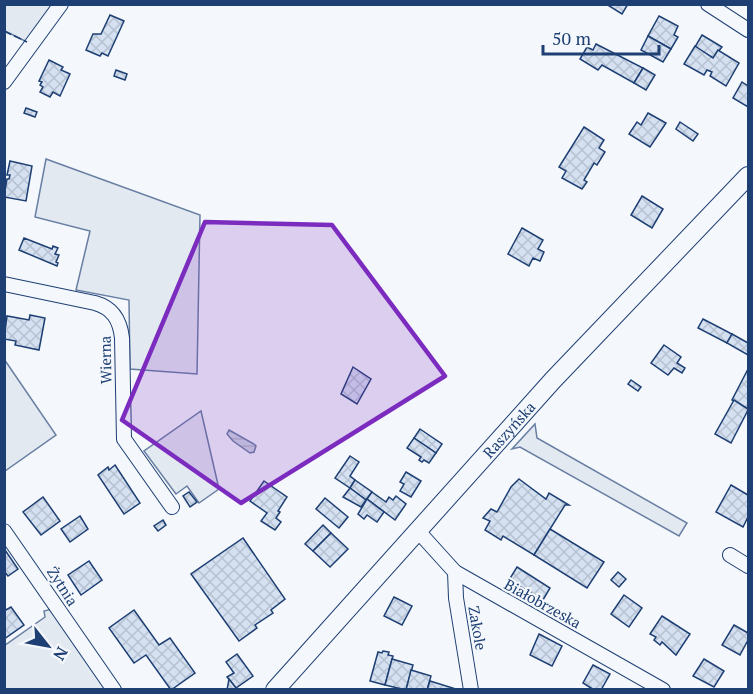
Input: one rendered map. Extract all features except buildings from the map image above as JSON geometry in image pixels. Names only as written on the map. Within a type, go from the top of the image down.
[{"type":"street","points":[[4,82],[61,4]]},
{"type":"street","points":[[708,4],[748,30]]},
{"type":"street","name":"Raszyńska","points":[[275,690],[553,380],[748,176]]},
{"type":"street","name":"Wierna","points":[[4,284],[107,306],[113,312],[121,327],[122,338],[124,439],[172,507]]},
{"type":"street","name":"Białobrzeska","points":[[417,530],[455,572],[663,690]]},
{"type":"street","name":"Żytnia","points":[[4,531],[114,690]]},
{"type":"street","points":[[730,555],[748,566]]},
{"type":"street","name":"Zakole","points":[[455,572],[456,598],[471,690]]},
{"type":"highlighted area","points":[[205,222],[332,225],[445,376],[241,503],[122,420]]},
{"type":"shaded area","points":[[4,5],[54,5],[27,42],[5,31]]},
{"type":"shaded area","points":[[46,159],[200,215],[197,374],[130,369],[129,300],[76,290],[90,231],[35,217]]},
{"type":"shaded area","points":[[4,359],[56,435],[5,471],[4,471]]},
{"type":"shaded area","points":[[201,411],[219,489],[199,503],[187,486],[176,494],[144,451]]},
{"type":"shaded area","points":[[535,424],[537,438],[687,523],[679,536],[520,447],[512,449]]},
{"type":"shaded area","points":[[229,430],[254,444],[256,446],[254,452],[250,453],[233,441],[227,434]]},
{"type":"shaded area","points":[[52,609],[107,689],[5,689],[4,646],[45,617],[44,611]]},
{"type":"fence","points":[[4,31],[27,42]]}]
